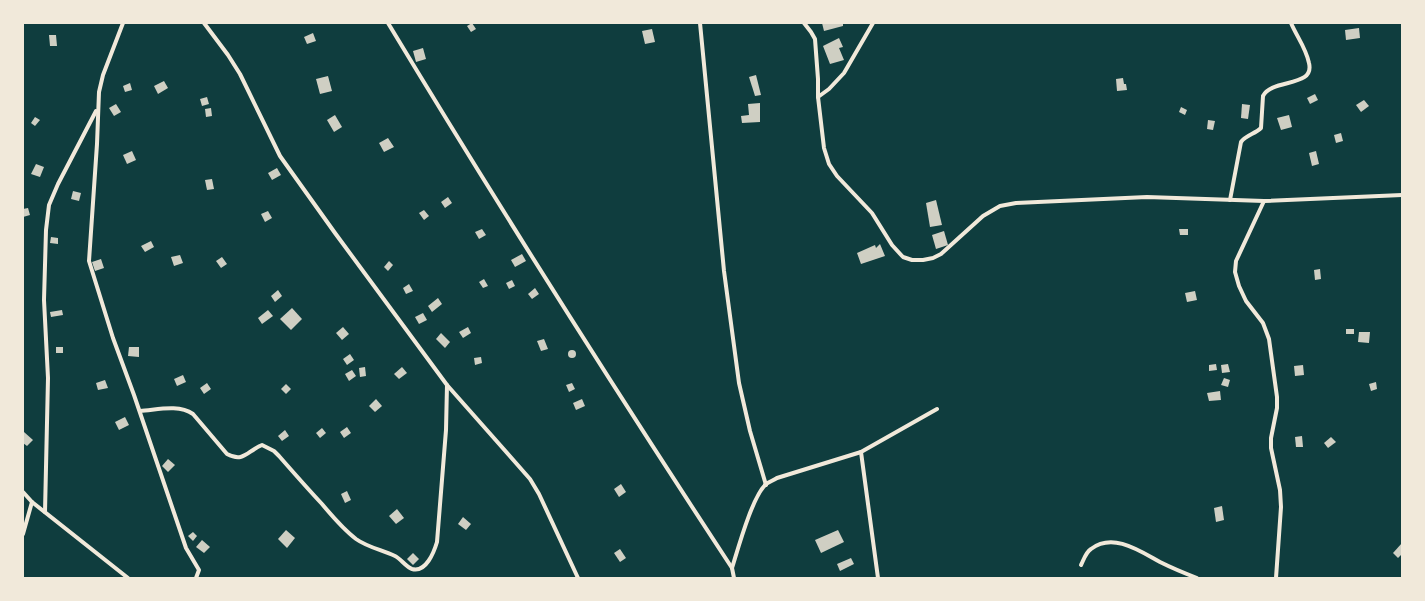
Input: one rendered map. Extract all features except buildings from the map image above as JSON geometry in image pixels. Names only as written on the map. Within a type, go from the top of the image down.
[{"type":"street","points":[[123,23],[103,75],[99,92],[89,261],[113,338],[140,411],[186,548],[199,570],[196,578]]},
{"type":"street","points":[[204,23],[240,74],[280,156],[335,233],[447,385],[530,479],[539,494],[578,578]]},
{"type":"street","points":[[388,23],[468,155],[732,568],[734,578]]},
{"type":"street","points":[[700,23],[724,271],[739,383],[750,432],[766,484]]},
{"type":"street","points":[[804,23],[814,39],[818,79],[818,97],[824,148],[829,164],[837,176],[872,213],[892,245],[903,257],[912,260],[933,258],[941,254],[987,213],[1000,206],[1016,203],[1147,197],[1264,201],[1402,195]]},
{"type":"street","points":[[818,97],[829,90],[844,73],[873,23]]},
{"type":"street","points":[[1230,200],[1241,142],[1244,138],[1257,132],[1261,128],[1263,96],[1265,93],[1279,85],[1304,79],[1310,71],[1310,65],[1304,47],[1291,23]]},
{"type":"street","points":[[45,512],[48,378],[44,300],[48,211],[58,184],[97,109]]},
{"type":"street","points":[[1264,201],[1234,266],[1239,286],[1246,300],[1263,323],[1268,335],[1277,397],[1277,408],[1271,438],[1271,448],[1280,490],[1281,507],[1276,578]]},
{"type":"street","points":[[140,411],[180,408],[187,410],[193,414],[227,454],[234,458],[239,458],[262,445],[267,447],[279,456],[342,527],[356,539],[365,545],[396,557],[410,567],[416,569],[429,561],[435,550],[437,542],[446,430],[447,385]]},
{"type":"street","points":[[732,568],[743,531],[759,494],[766,484],[777,478],[861,452],[937,409]]},
{"type":"street","points":[[861,452],[878,578]]},
{"type":"street","points":[[23,492],[32,502],[128,578]]},
{"type":"street","points":[[23,534],[32,502]]},
{"type":"street","points":[[1081,564],[1091,549],[1110,543],[1122,543],[1135,548],[1180,572],[1197,578]]}]
